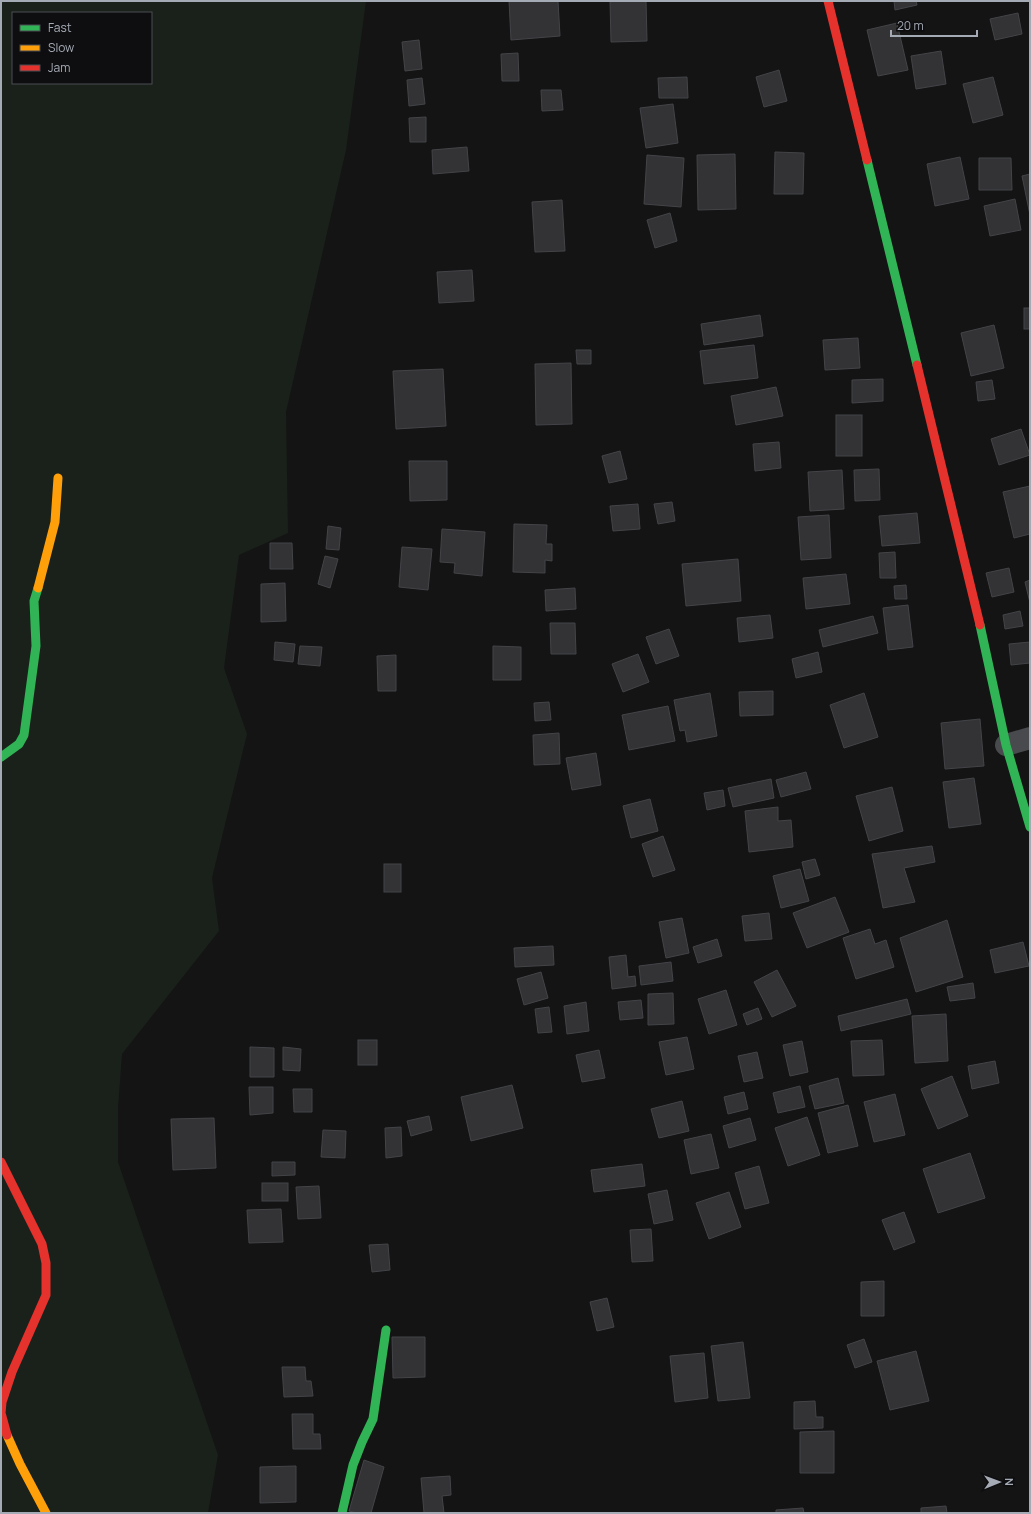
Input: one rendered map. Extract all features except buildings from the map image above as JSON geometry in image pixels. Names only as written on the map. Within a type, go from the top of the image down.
[{"type":"street","points":[[828,1],[980,626],[1006,745],[1030,827]]},
{"type":"street","points":[[1,756],[19,744],[24,735],[36,646],[34,601],[55,522],[58,478]]},
{"type":"street","points":[[1006,745],[1030,738]]},
{"type":"street","points":[[1,1162],[42,1244],[47,1278],[46,1295],[4,1390],[1,1412],[7,1434],[29,1482],[46,1513]]},
{"type":"street","points":[[342,1513],[347,1485],[356,1455],[366,1430],[373,1419],[386,1330]]},
{"type":"shaded area","points":[[1,1],[366,1],[346,150],[286,412],[288,533],[239,555],[224,668],[247,734],[212,878],[219,931],[122,1054],[118,1108],[118,1162],[218,1455],[208,1513],[1,1513]]},
{"type":"traffic: fast","points":[[867,160],[917,365]]},
{"type":"traffic: fast","points":[[1,757],[19,744],[24,735],[36,646],[34,601],[38,588]]},
{"type":"traffic: fast","points":[[980,625],[1006,745],[1030,827]]},
{"type":"traffic: fast","points":[[342,1513],[353,1465],[373,1419],[386,1330]]},
{"type":"traffic: slow","points":[[38,588],[55,522],[58,478]]},
{"type":"traffic: slow","points":[[7,1435],[20,1464],[46,1513]]},
{"type":"traffic: jam","points":[[828,1],[867,160]]},
{"type":"traffic: jam","points":[[917,365],[980,625]]},
{"type":"traffic: jam","points":[[1,1162],[42,1244],[46,1263],[46,1295],[12,1372],[2,1402],[1,1413],[7,1435]]}]
